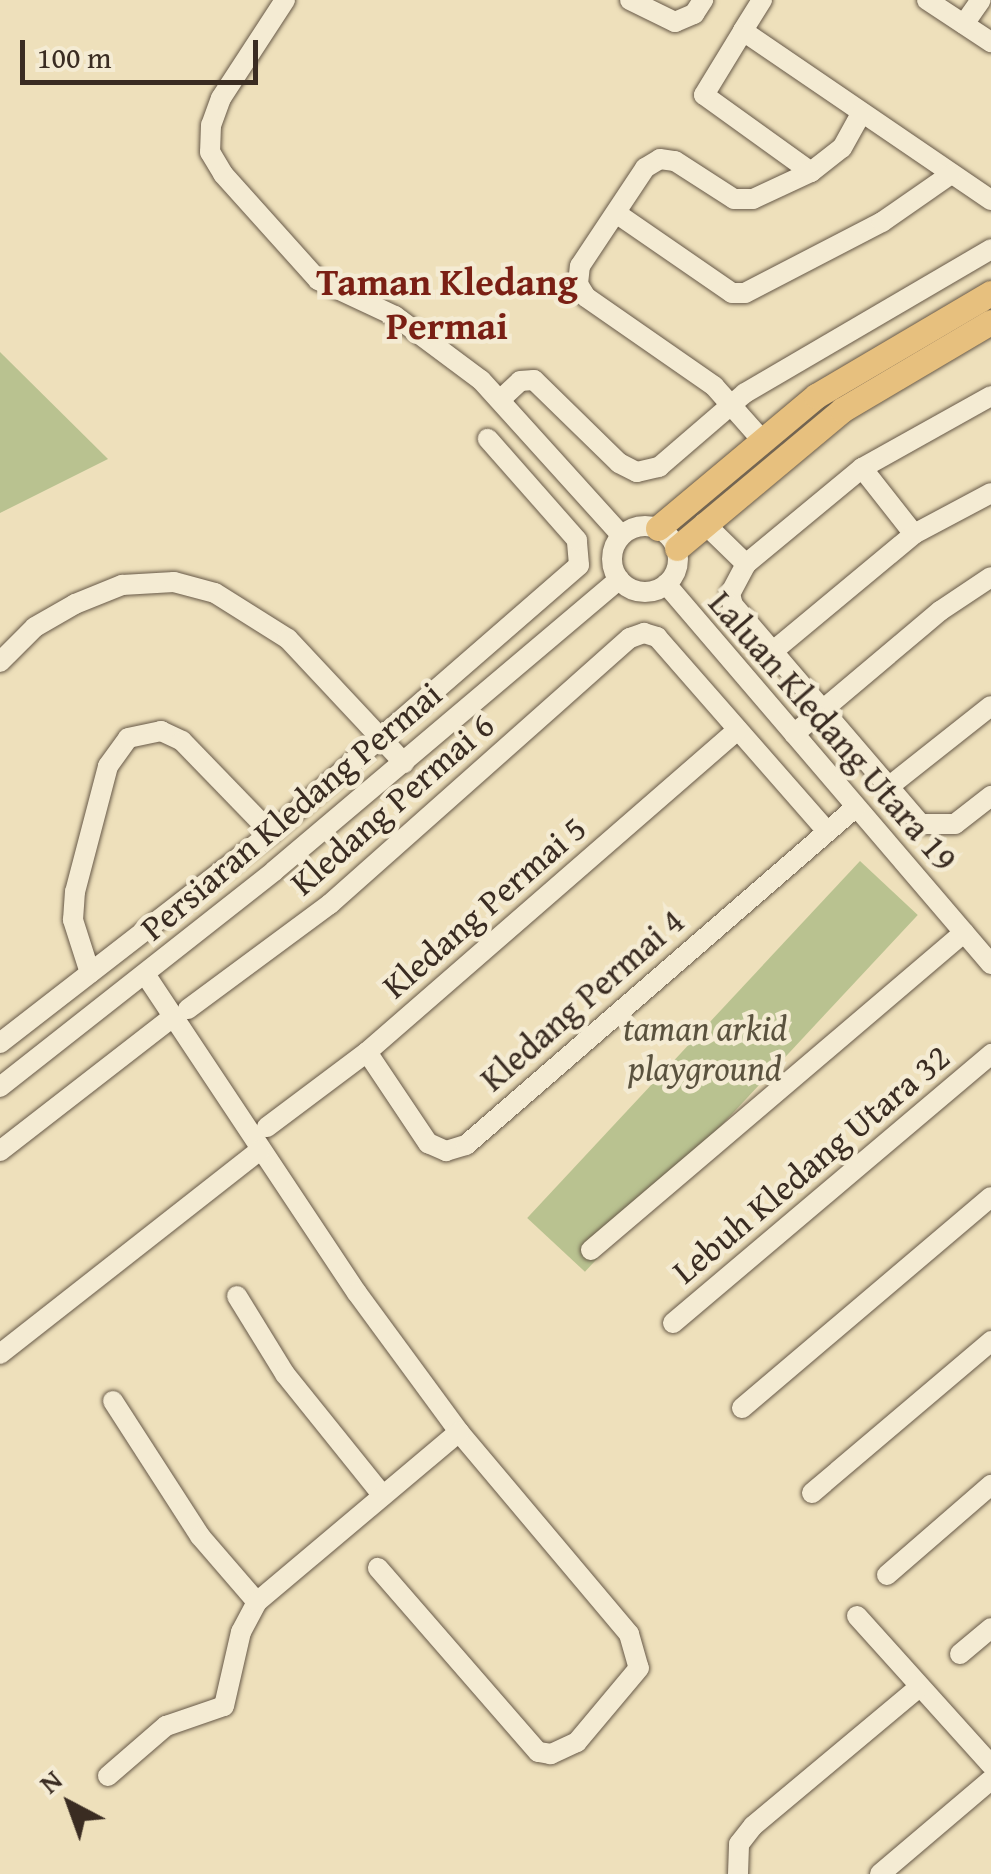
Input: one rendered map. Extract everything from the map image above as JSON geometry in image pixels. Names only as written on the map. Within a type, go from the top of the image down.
[{"type":"main road","points":[[658,528],[816,396],[991,293]]},
{"type":"main road","points":[[677,548],[842,410],[991,322]]},
{"type":"street","points":[[285,0],[221,98],[210,152],[318,280],[408,324],[501,399],[621,535]]},
{"type":"street","points":[[630,0],[675,22],[694,14],[703,0]]},
{"type":"street","points":[[762,0],[704,94],[811,172]]},
{"type":"street","points":[[927,0],[991,42]]},
{"type":"street","points":[[964,24],[981,0]]},
{"type":"street","points":[[742,31],[991,200]]},
{"type":"street","points":[[761,439],[731,403],[682,361],[586,297],[578,284],[580,266],[646,168],[660,160],[675,161],[734,200],[753,199],[811,172],[842,148],[861,114]]},
{"type":"street","points":[[616,213],[732,292],[745,292],[882,222],[951,174]]},
{"type":"street","points":[[501,399],[520,382],[548,387],[599,447],[637,472],[684,450],[731,403],[991,249]]},
{"type":"street","points":[[991,396],[862,468],[732,580],[733,606],[921,824],[955,824],[991,796]]},
{"type":"street","points":[[0,1043],[271,832],[579,565],[578,540],[488,439]]},
{"type":"street","points":[[862,468],[914,534]]},
{"type":"street","points":[[772,652],[914,534],[991,493]]},
{"type":"street","points":[[704,523],[746,564]]},
{"type":"street","points":[[638,526],[658,528],[677,548],[677,568],[666,584],[641,592],[619,579],[612,552],[621,535],[638,526]]},
{"type":"street","points":[[794,734],[940,610],[991,577]]},
{"type":"street","name":"Persiaran Kledang Permai","points":[[0,1087],[404,762],[619,579]]},
{"type":"street","points":[[0,662],[35,627],[74,604],[122,585],[174,582],[215,593],[288,639],[404,762]]},
{"type":"street","name":"Laluan Kledang Utara 19","points":[[666,584],[991,964]]},
{"type":"street","name":"Kledang Permai 6","points":[[0,1150],[330,904],[630,638],[658,637],[738,730]]},
{"type":"street","points":[[887,788],[991,706]]},
{"type":"street","points":[[738,730],[827,830]]},
{"type":"street","name":"Kledang Permai 5","points":[[267,1127],[367,1052],[738,730]]},
{"type":"street","points":[[90,973],[73,920],[75,892],[108,766],[128,738],[161,731],[182,742],[271,832]]},
{"type":"street","name":"Kledang Permai 4","points":[[367,1052],[428,1143],[446,1151],[466,1145],[856,808]]},
{"type":"street","points":[[591,1250],[964,932]]},
{"type":"street","points":[[145,974],[181,1013],[260,1150],[459,1432],[629,1634],[639,1657],[631,1685],[577,1742],[551,1754],[538,1752],[378,1568]]},
{"type":"street","name":"Lebuh Kledang Utara 32","points":[[672,1323],[991,1054]]},
{"type":"street","points":[[0,1354],[260,1150]]},
{"type":"street","points":[[742,1408],[991,1197]]},
{"type":"street","points":[[237,1296],[285,1374],[383,1496]]},
{"type":"street","points":[[812,1494],[991,1341]]},
{"type":"street","points":[[113,1401],[200,1536],[257,1602]]},
{"type":"street","points":[[108,1776],[166,1726],[224,1706],[242,1632],[257,1602],[459,1432]]},
{"type":"street","points":[[887,1574],[991,1485]]},
{"type":"street","points":[[857,1616],[991,1765]]},
{"type":"street","points":[[960,1654],[991,1628]]},
{"type":"street","points":[[738,1874],[739,1844],[753,1826],[919,1687]]},
{"type":"street","points":[[880,1874],[991,1780]]},
{"type":"green space","points":[[0,352],[108,459],[0,513]]},
{"type":"green space","name":"taman arkid playground","points":[[860,861],[918,915],[585,1272],[527,1218]]},
{"type":"district","name":"Taman Kledang Permai","points":[[447,304]]}]
